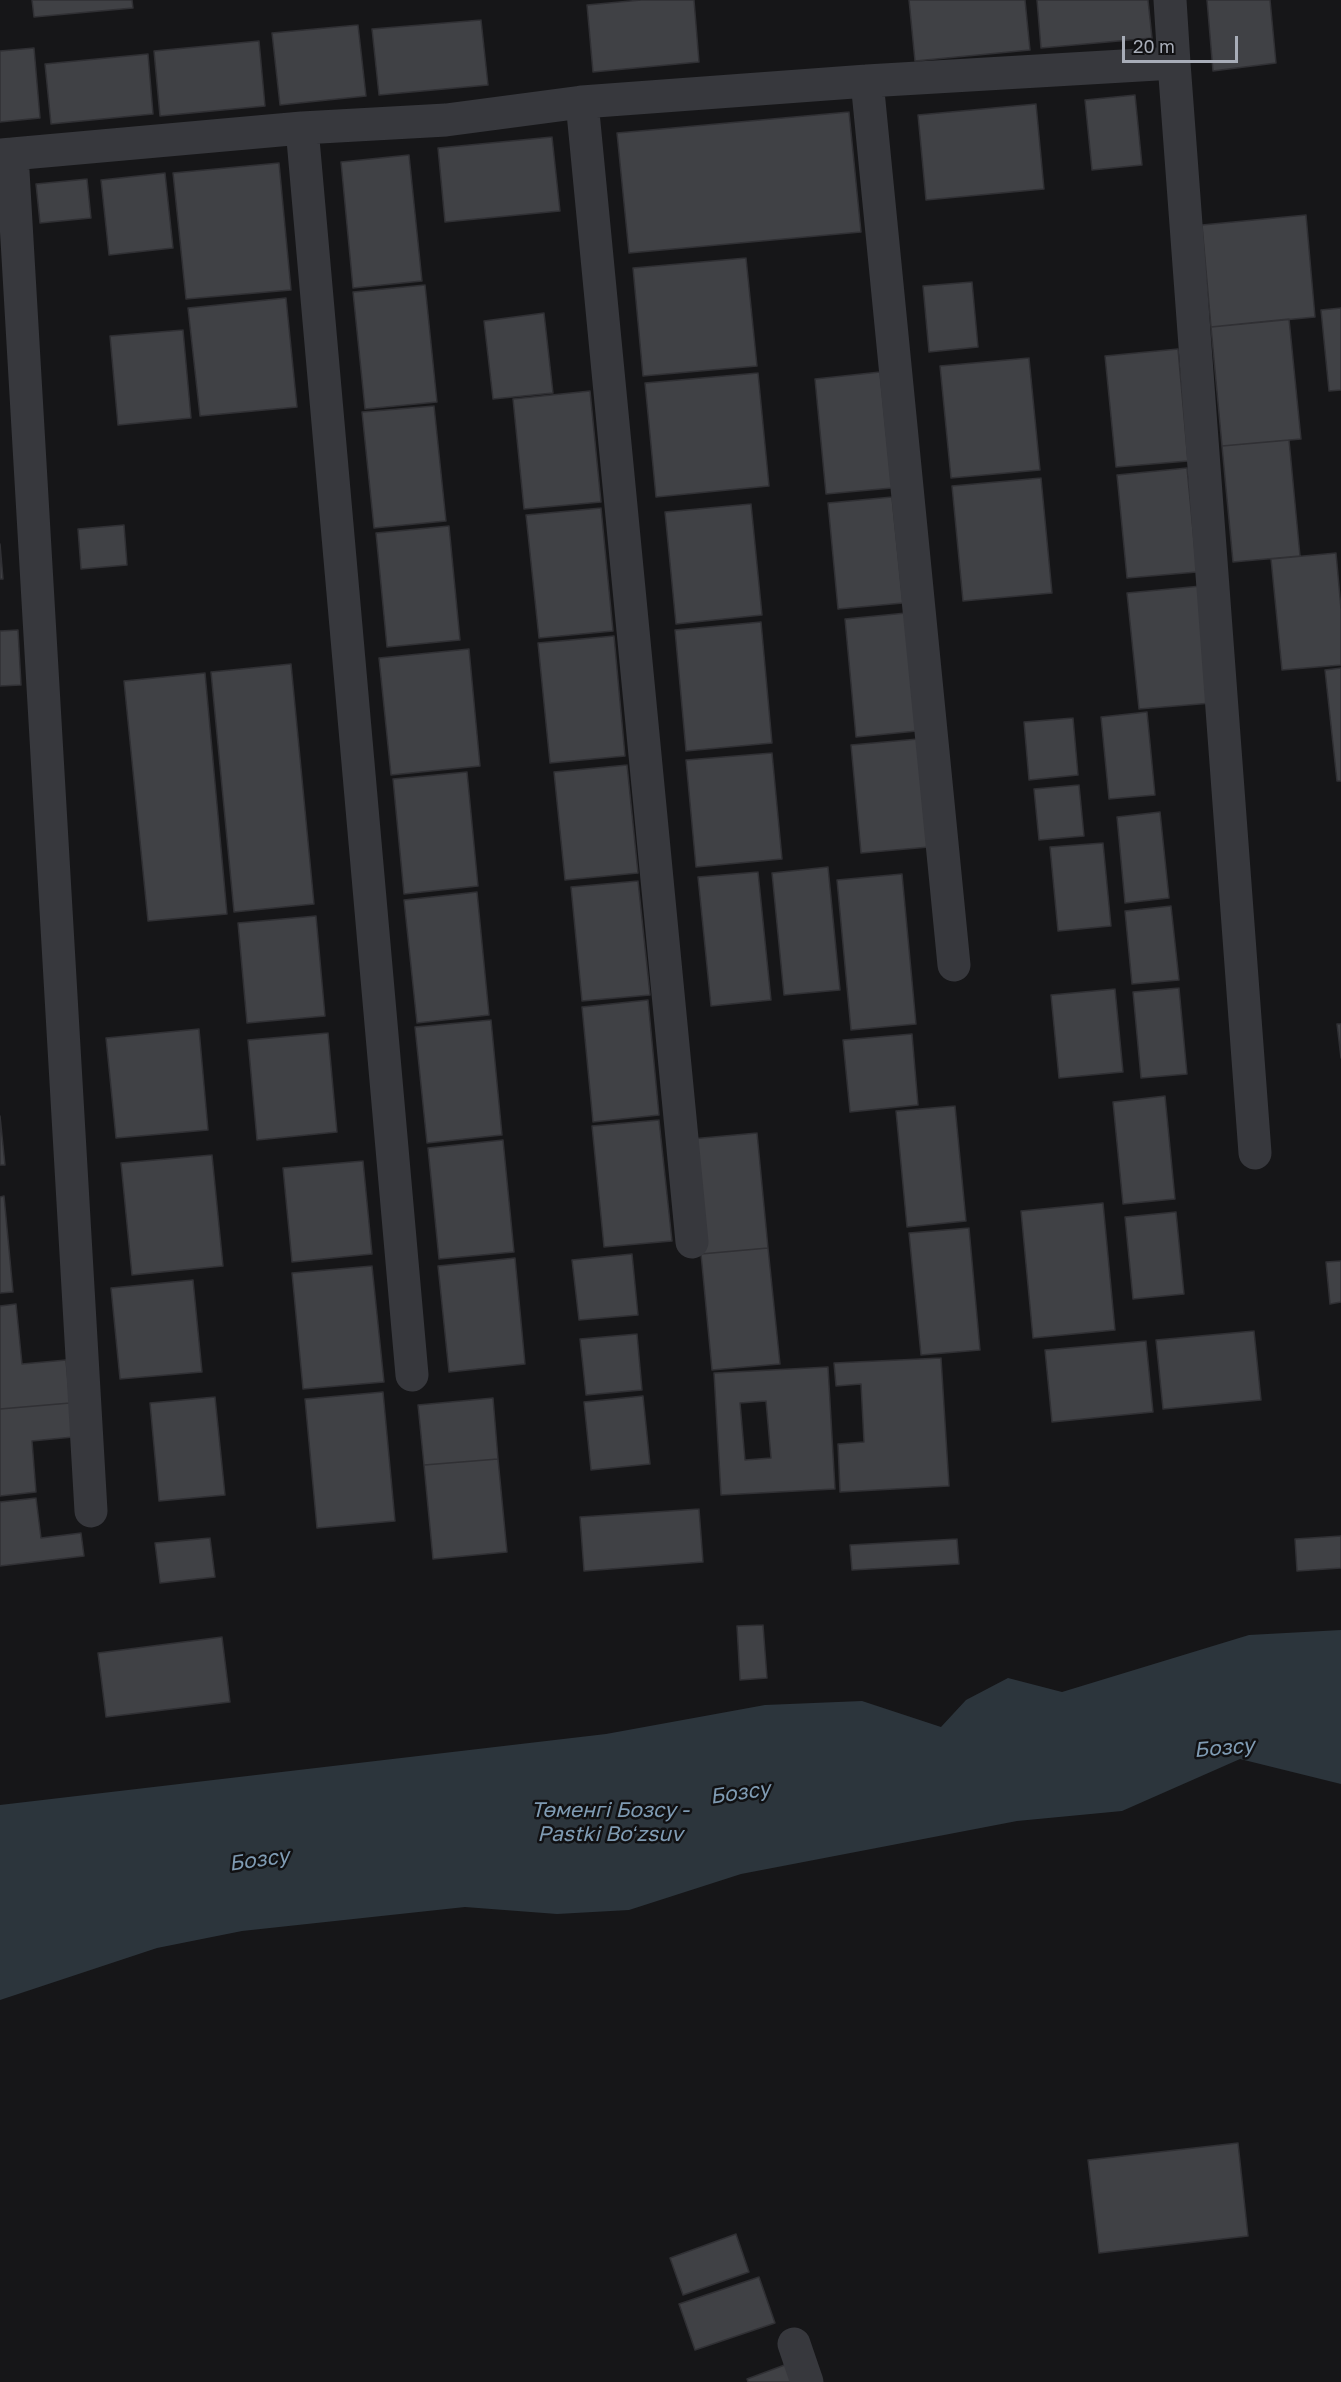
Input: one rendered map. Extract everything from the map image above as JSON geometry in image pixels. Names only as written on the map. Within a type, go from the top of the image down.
[{"type":"street","points":[[1170,0],[1255,1153]]},
{"type":"street","points":[[91,1511],[6,154],[302,128],[446,120],[582,102],[867,81],[1174,63]]},
{"type":"street","points":[[867,81],[954,965]]},
{"type":"street","points":[[582,102],[692,1242]]},
{"type":"street","points":[[302,128],[412,1375]]},
{"type":"street","points":[[794,2344],[807,2382]]},
{"type":"water","name":"Төменгі Бозсу - Pastki Boʻzsuv","points":[[1341,1630],[1341,1784],[1240,1759],[1122,1811],[1017,1821],[741,1874],[629,1910],[557,1914],[465,1907],[242,1931],[157,1948],[0,2000],[0,1805],[606,1734],[765,1705],[862,1701],[941,1727],[966,1700],[1008,1678],[1062,1692],[1249,1635]]},
{"type":"building","points":[[32,0],[132,0],[133,8],[34,17]]},
{"type":"building","points":[[641,0],[694,0],[699,62],[593,72],[587,5]]},
{"type":"building","points":[[909,0],[1025,0],[1030,50],[915,61]]},
{"type":"building","points":[[1037,0],[1148,0],[1152,38],[1041,48]]},
{"type":"building","points":[[1207,0],[1270,0],[1276,63],[1213,71]]},
{"type":"building","points":[[481,20],[488,85],[379,95],[372,29]]},
{"type":"building","points":[[358,25],[366,96],[280,105],[272,33]]},
{"type":"building","points":[[259,41],[265,106],[160,116],[154,51]]},
{"type":"building","points":[[34,48],[40,118],[0,122],[0,51]]},
{"type":"building","points":[[148,54],[153,114],[51,124],[45,64]]},
{"type":"building","points":[[1135,95],[1142,165],[1092,170],[1085,100]]},
{"type":"building","points":[[1036,104],[1044,189],[926,200],[918,115]]},
{"type":"building","points":[[849,112],[861,232],[629,253],[617,133]]},
{"type":"building","points":[[552,137],[560,211],[445,222],[438,148]]},
{"type":"building","points":[[409,155],[422,281],[353,288],[341,162]]},
{"type":"building","points":[[279,163],[291,290],[186,299],[173,173]]},
{"type":"building","points":[[165,173],[173,248],[109,255],[101,180]]},
{"type":"building","points":[[87,179],[91,218],[40,223],[36,184]]},
{"type":"building","points":[[1306,215],[1315,317],[1211,327],[1202,225]]},
{"type":"building","points":[[746,258],[757,366],[643,376],[633,268]]},
{"type":"building","points":[[972,282],[978,347],[929,352],[923,286]]},
{"type":"building","points":[[425,285],[437,402],[365,409],[353,292]]},
{"type":"building","points":[[286,298],[297,407],[200,416],[188,308]]},
{"type":"building","points":[[1341,308],[1341,390],[1329,391],[1321,310]]},
{"type":"building","points":[[544,313],[553,393],[493,399],[484,321]]},
{"type":"building","points":[[1289,319],[1301,439],[1222,446],[1211,327]]},
{"type":"building","points":[[183,330],[191,418],[118,425],[110,336]]},
{"type":"building","points":[[1178,349],[1188,461],[1116,467],[1105,356]]},
{"type":"building","points":[[1029,358],[1040,470],[951,478],[940,366]]},
{"type":"building","points":[[880,372],[892,488],[826,494],[815,379]]},
{"type":"building","points":[[758,373],[769,486],[656,497],[645,383]]},
{"type":"building","points":[[590,391],[601,502],[524,509],[513,399]]},
{"type":"building","points":[[434,406],[446,521],[374,528],[362,412]]},
{"type":"building","points":[[1289,440],[1300,556],[1233,562],[1222,446]]},
{"type":"building","points":[[1187,468],[1197,572],[1127,578],[1117,475]]},
{"type":"building","points":[[1041,478],[1052,593],[963,601],[952,486]]},
{"type":"building","points":[[892,497],[903,603],[838,609],[828,503]]},
{"type":"building","points":[[751,504],[762,615],[676,624],[665,512]]},
{"type":"building","points":[[601,508],[613,631],[539,638],[526,515]]},
{"type":"building","points":[[124,525],[127,565],[81,569],[78,529]]},
{"type":"building","points":[[449,526],[460,640],[387,647],[376,533]]},
{"type":"building","points":[[0,544],[3,579],[0,579]]},
{"type":"building","points":[[1336,553],[1341,609],[1341,665],[1282,670],[1271,559]]},
{"type":"building","points":[[1201,586],[1212,703],[1139,709],[1127,593]]},
{"type":"building","points":[[906,613],[917,731],[856,737],[845,619]]},
{"type":"building","points":[[761,622],[772,743],[686,751],[675,630]]},
{"type":"building","points":[[18,630],[21,685],[0,686],[0,631]]},
{"type":"building","points":[[614,636],[625,756],[550,763],[538,643]]},
{"type":"building","points":[[469,649],[480,766],[391,775],[379,658]]},
{"type":"building","points":[[291,664],[314,904],[234,912],[211,672]]},
{"type":"building","points":[[1341,668],[1341,781],[1337,781],[1325,670]]},
{"type":"building","points":[[205,673],[227,914],[148,921],[124,681]]},
{"type":"building","points":[[1147,712],[1155,795],[1109,799],[1101,717]]},
{"type":"building","points":[[1073,718],[1078,775],[1029,780],[1024,722]]},
{"type":"building","points":[[918,739],[929,847],[861,853],[851,745]]},
{"type":"building","points":[[772,753],[782,859],[696,867],[686,760]]},
{"type":"building","points":[[627,765],[638,873],[565,880],[554,772]]},
{"type":"building","points":[[467,772],[478,886],[404,894],[393,779]]},
{"type":"building","points":[[1079,785],[1084,836],[1039,840],[1034,789]]},
{"type":"building","points":[[1160,812],[1169,898],[1125,903],[1117,817]]},
{"type":"building","points":[[1103,843],[1111,926],[1058,931],[1050,847]]},
{"type":"building","points":[[828,867],[840,990],[784,995],[772,873]]},
{"type":"building","points":[[758,872],[771,1000],[711,1006],[698,877]]},
{"type":"building","points":[[902,874],[916,1024],[851,1030],[837,880]]},
{"type":"building","points":[[638,881],[650,995],[582,1001],[571,887]]},
{"type":"building","points":[[477,892],[489,1015],[417,1023],[404,900]]},
{"type":"building","points":[[1171,906],[1179,980],[1132,984],[1125,911]]},
{"type":"building","points":[[316,916],[325,1016],[247,1023],[238,923]]},
{"type":"building","points":[[1179,988],[1187,1074],[1141,1078],[1133,992]]},
{"type":"building","points":[[1115,989],[1123,1072],[1059,1078],[1051,995]]},
{"type":"building","points":[[648,1000],[659,1115],[593,1122],[582,1007]]},
{"type":"building","points":[[491,1020],[502,1135],[427,1143],[415,1027]]},
{"type":"building","points":[[1337,1024],[1341,1024],[1341,1058]]},
{"type":"building","points":[[199,1029],[208,1130],[116,1138],[106,1038]]},
{"type":"building","points":[[328,1033],[337,1132],[257,1140],[248,1040]]},
{"type":"building","points":[[912,1034],[918,1105],[850,1112],[843,1040]]},
{"type":"building","points":[[1165,1096],[1175,1199],[1123,1204],[1113,1102]]},
{"type":"building","points":[[955,1106],[966,1221],[907,1227],[896,1111]]},
{"type":"building","points":[[0,1116],[5,1165],[0,1165]]},
{"type":"building","points":[[659,1120],[672,1241],[604,1247],[592,1126]]},
{"type":"building","points":[[757,1133],[768,1248],[701,1254],[691,1139]]},
{"type":"building","points":[[503,1140],[514,1252],[439,1259],[428,1148]]},
{"type":"building","points":[[212,1155],[223,1266],[132,1275],[121,1163]]},
{"type":"building","points":[[363,1161],[372,1254],[292,1262],[283,1168]]},
{"type":"building","points":[[4,1196],[13,1292],[0,1293],[0,1197]]},
{"type":"building","points":[[1103,1203],[1115,1330],[1033,1338],[1021,1211]]},
{"type":"building","points":[[1176,1212],[1184,1294],[1133,1299],[1125,1217]]},
{"type":"building","points":[[969,1228],[980,1350],[921,1355],[909,1233]]},
{"type":"building","points":[[768,1248],[780,1364],[712,1370],[701,1254]]},
{"type":"building","points":[[632,1254],[638,1315],[579,1320],[572,1260]]},
{"type":"building","points":[[515,1258],[525,1364],[449,1372],[438,1266]]},
{"type":"building","points":[[1341,1261],[1341,1302],[1330,1304],[1326,1262]]},
{"type":"building","points":[[372,1266],[384,1382],[303,1389],[292,1273]]},
{"type":"building","points":[[193,1280],[202,1372],[120,1379],[111,1288]]},
{"type":"building","points":[[16,1304],[22,1364],[66,1360],[70,1403],[0,1409],[0,1306]]},
{"type":"building","points":[[1254,1331],[1261,1400],[1163,1409],[1156,1340]]},
{"type":"building","points":[[637,1334],[642,1390],[586,1395],[580,1339]]},
{"type":"building","points":[[1146,1341],[1153,1412],[1052,1422],[1045,1350]]},
{"type":"building","points":[[941,1358],[949,1486],[840,1492],[838,1444],[864,1442],[861,1384],[836,1386],[834,1363]]},
{"type":"building","points":[[828,1367],[835,1489],[721,1495],[714,1373]],"holes":[[[766,1401],[771,1458],[745,1460],[740,1403]]]},
{"type":"building","points":[[383,1392],[395,1521],[317,1528],[305,1399]]},
{"type":"building","points":[[643,1396],[650,1464],[591,1470],[584,1402]]},
{"type":"building","points":[[215,1397],[225,1495],[159,1501],[150,1403]]},
{"type":"building","points":[[493,1398],[498,1459],[424,1465],[418,1405]]},
{"type":"building","points":[[70,1403],[73,1437],[32,1441],[36,1492],[0,1496],[0,1409]]},
{"type":"building","points":[[498,1459],[507,1552],[433,1559],[424,1465]]},
{"type":"building","points":[[36,1498],[41,1538],[81,1533],[84,1556],[0,1566],[0,1502]]},
{"type":"building","points":[[699,1509],[703,1562],[584,1571],[580,1517]]},
{"type":"building","points":[[1341,1536],[1341,1568],[1297,1571],[1295,1539]]},
{"type":"building","points":[[210,1538],[215,1577],[160,1583],[155,1543]]},
{"type":"building","points":[[957,1539],[959,1564],[852,1570],[850,1545]]},
{"type":"building","points":[[763,1625],[767,1678],[740,1680],[737,1626]]},
{"type":"building","points":[[222,1637],[230,1702],[106,1717],[98,1653]]},
{"type":"building","points":[[1238,2143],[1248,2236],[1099,2253],[1088,2160]]},
{"type":"building","points":[[736,2234],[749,2272],[683,2295],[670,2258]]},
{"type":"building","points":[[759,2277],[775,2323],[695,2350],[679,2304]]},
{"type":"building","points":[[790,2363],[797,2382],[748,2382],[747,2379]]},
{"type":"water label","name":"Бозсу","points":[[1224,1748]]},
{"type":"water label","name":"Бозсу","points":[[740,1793]]},
{"type":"water label","name":"Бозсу","points":[[259,1860]]}]
